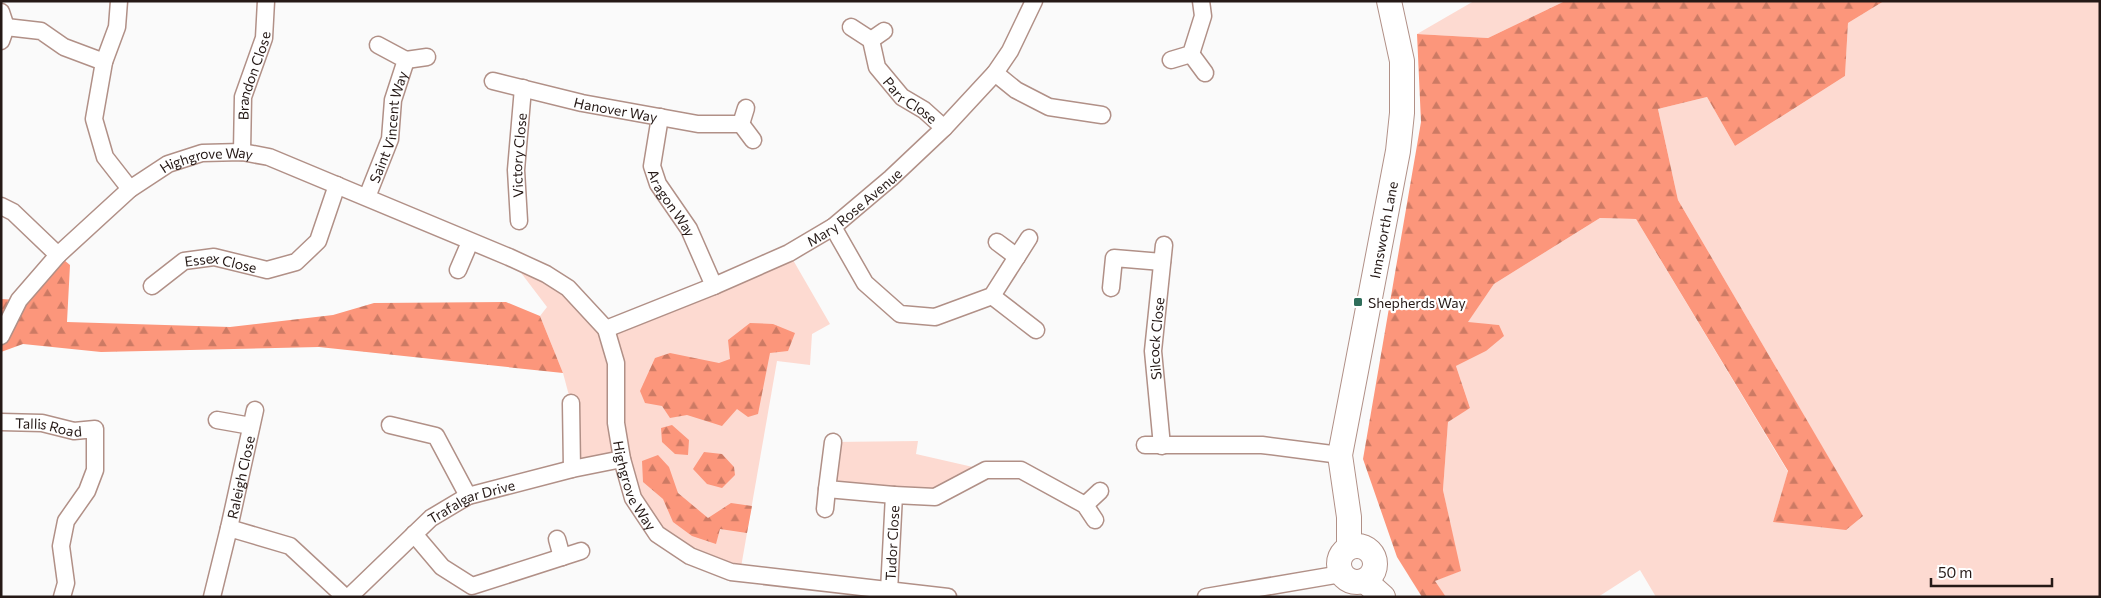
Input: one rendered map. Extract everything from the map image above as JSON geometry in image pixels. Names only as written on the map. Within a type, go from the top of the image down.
[{"type":"street","points":[[119,1],[118,27],[104,62],[94,119],[105,157],[130,189]]},
{"type":"street","name":"Brandon Close","points":[[242,152],[242,97],[264,38],[266,1]]},
{"type":"street","name":"Mary Rose Avenue","points":[[606,329],[714,286],[789,253],[833,227],[891,178],[944,128],[995,73],[1010,51],[1034,1]]},
{"type":"street","points":[[1191,54],[1203,16],[1201,1]]},
{"type":"street","name":"Innsworth Lane","points":[[1349,547],[1348,517],[1340,455],[1398,151],[1402,113],[1402,61],[1388,1]]},
{"type":"street","points":[[3,27],[41,31],[64,47],[104,62]]},
{"type":"street","name":"Parr Close","points":[[851,27],[878,35],[877,67],[902,97],[924,110],[944,128]]},
{"type":"street","name":"Saint Vincent Way","points":[[367,197],[390,139],[393,100],[406,60],[378,45]]},
{"type":"street","points":[[1171,60],[1191,54]]},
{"type":"street","points":[[1191,54],[1205,73]]},
{"type":"street","points":[[406,60],[427,57]]},
{"type":"street","points":[[995,73],[1049,114],[1102,115]]},
{"type":"street","name":"Hanover Way","points":[[493,81],[582,102],[698,124],[741,124]]},
{"type":"street","name":"Victory Close","points":[[519,221],[516,170],[523,88]]},
{"type":"street","points":[[746,108],[741,124],[753,140]]},
{"type":"street","name":"Aragon Way","points":[[660,117],[652,166],[658,184],[689,229],[714,286]]},
{"type":"street","name":"Highgrove Way","points":[[1,336],[19,300],[58,255],[130,189],[168,164],[202,153],[242,152],[269,157],[546,274],[568,288],[606,329],[616,363],[616,424],[622,459],[633,498],[657,534],[690,556],[731,572],[948,597]]},
{"type":"street","name":"Essex Close","points":[[152,286],[184,261],[214,257],[267,270],[296,262],[318,241],[337,185]]},
{"type":"street","points":[[1,206],[13,212],[58,255]]},
{"type":"street","points":[[833,227],[865,283],[900,314],[936,317],[992,296],[1029,238]]},
{"type":"street","points":[[458,270],[470,242]]},
{"type":"street","points":[[997,242],[1016,258]]},
{"type":"street","name":"Silcock Close","points":[[1162,446],[1153,351],[1164,245]]},
{"type":"street","points":[[1111,288],[1114,258],[1162,262]]},
{"type":"street","points":[[992,296],[1036,330]]},
{"type":"street","points":[[571,403],[572,469]]},
{"type":"street","name":"Raleigh Close","points":[[212,597],[255,410]]},
{"type":"street","name":"Raleigh Close","points":[[217,420],[251,426]]},
{"type":"street","name":"Tallis Road","points":[[1,422],[42,422],[74,431],[102,428],[95,470],[87,491],[66,521],[61,546],[66,582],[62,597]]},
{"type":"street","points":[[390,424],[436,436],[468,496]]},
{"type":"street","points":[[825,509],[833,442]]},
{"type":"street","points":[[1145,445],[1262,444],[1340,455]]},
{"type":"street","name":"Trafalgar Drive","points":[[349,597],[431,518],[468,496],[572,469],[622,459]]},
{"type":"street","name":"Tudor Close","points":[[827,489],[936,497],[986,470],[1021,470],[1084,505],[1096,520]]},
{"type":"street","points":[[1084,505],[1100,492]]},
{"type":"street","name":"Tudor Close","points":[[889,591],[894,495]]},
{"type":"street","name":"Raleigh Close","points":[[229,528],[290,546],[345,597]]},
{"type":"street","points":[[414,534],[442,567],[471,591],[582,551]]},
{"type":"street","points":[[558,539],[562,557]]},
{"type":"street","points":[[1362,546],[1372,554],[1375,568],[1373,574],[1365,581],[1352,582],[1346,580],[1341,574],[1338,561],[1340,555],[1349,547],[1362,546]]},
{"type":"street","points":[[1206,597],[1341,574]]},
{"type":"street","points":[[1365,581],[1383,597]]},
{"type":"shaded area","points":[[1474,1],[1565,1],[1488,38],[1417,34]]},
{"type":"shaded area","points":[[1884,1],[2100,1],[2100,597],[1656,597],[1640,570],[1598,597],[1446,597],[1434,581],[1460,571],[1443,490],[1448,421],[1470,408],[1456,366],[1486,351],[1499,325],[1467,323],[1494,284],[1600,218],[1636,219],[1788,472],[1773,522],[1862,515],[1678,200],[1658,109],[1707,97],[1735,146],[1845,76],[1848,23]]},
{"type":"shaded area","points":[[789,253],[830,324],[812,334],[810,365],[777,361],[740,573],[657,534],[622,460],[572,469],[571,403],[563,373],[540,316],[547,307],[509,257],[546,274],[606,329]]},
{"type":"shaded area","points":[[918,441],[916,454],[986,470],[935,497],[827,489],[833,442]]},
{"type":"green space","points":[[1565,1],[1884,1],[1848,23],[1845,76],[1735,146],[1707,97],[1658,109],[1678,200],[1863,516],[1846,530],[1773,522],[1788,471],[1636,219],[1600,218],[1494,284],[1468,322],[1499,325],[1504,336],[1486,351],[1456,366],[1470,408],[1448,422],[1443,490],[1461,571],[1435,581],[1446,597],[1422,597],[1397,557],[1363,459],[1421,122],[1417,34],[1488,38]]},
{"type":"green space","points":[[58,255],[70,265],[67,322],[230,327],[333,315],[374,303],[506,302],[540,316],[563,373],[319,347],[101,352],[23,344],[1,352],[1,299],[19,300]]},
{"type":"green space","points":[[750,323],[773,324],[795,333],[788,351],[770,353],[758,414],[748,417],[737,409],[722,426],[687,415],[670,418],[662,406],[645,403],[640,391],[655,358],[670,353],[719,363],[730,359],[728,340]]},
{"type":"green space","points":[[672,425],[689,440],[688,455],[675,454],[662,442],[661,428]]},
{"type":"green space","points":[[704,452],[722,454],[734,467],[735,475],[722,488],[707,484],[693,469]]},
{"type":"green space","points":[[658,455],[669,467],[678,493],[708,518],[731,503],[752,506],[747,533],[720,529],[716,544],[692,536],[673,522],[663,499],[643,482],[642,461]]},
{"type":"place","name":"Shepherds Way","points":[[1358,302]]}]
